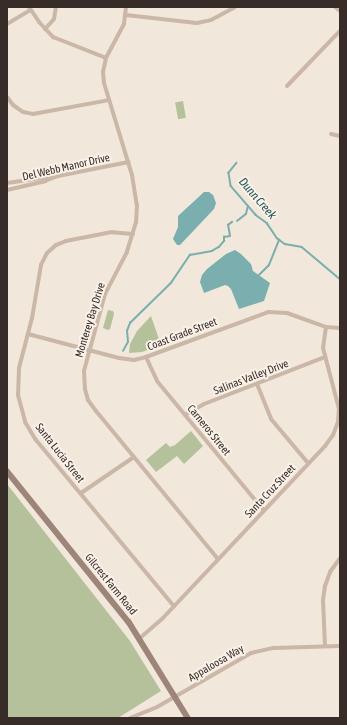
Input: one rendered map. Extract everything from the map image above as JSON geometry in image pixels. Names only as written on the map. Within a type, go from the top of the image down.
[{"type":"main road","name":"Gilcrest Farm Road","points":[[7,471],[115,603],[140,638],[188,718]]},
{"type":"street","points":[[45,29],[54,19],[56,7]]},
{"type":"street","name":"Monterey Bay Drive","points":[[126,7],[126,15],[122,29],[106,58],[103,72],[104,83],[129,162],[137,205],[133,234],[127,252],[108,287],[90,350],[84,377],[87,396],[96,412],[218,559]]},
{"type":"street","points":[[126,15],[197,23],[211,20],[235,7]]},
{"type":"street","points":[[336,7],[340,11]]},
{"type":"street","points":[[7,24],[30,8],[45,29],[53,37],[106,58]]},
{"type":"street","points":[[287,86],[340,31]]},
{"type":"street","points":[[7,97],[13,105],[23,112],[33,114],[109,100]]},
{"type":"street","points":[[331,134],[340,136]]},
{"type":"street","name":"Del Webb Manor Drive","points":[[7,190],[46,181],[58,176],[129,162]]},
{"type":"street","points":[[7,183],[39,177],[58,176]]},
{"type":"street","name":"Santa Lucia Street","points":[[133,234],[112,232],[66,241],[51,249],[44,257],[41,265],[18,377],[18,395],[22,414],[36,440],[174,606]]},
{"type":"street","name":"Coast Grade Street","points":[[28,334],[128,360],[146,357],[268,312],[287,313],[326,327],[340,328]]},
{"type":"street","name":"Santa Cruz Street","points":[[140,638],[174,606],[264,511],[329,441],[336,430],[339,417],[338,400],[325,358],[323,344],[326,327]]},
{"type":"street","name":"Carneros Street","points":[[146,357],[157,381],[264,511]]},
{"type":"street","name":"Salinas Valley Drive","points":[[185,415],[197,407],[325,358]]},
{"type":"street","points":[[257,384],[274,423],[308,463]]},
{"type":"street","points":[[81,493],[134,457]]},
{"type":"street","points":[[325,646],[323,600],[325,586],[330,572],[340,558]]},
{"type":"street","name":"Appaloosa Way","points":[[130,718],[157,707],[251,653],[273,648],[340,646]]},
{"type":"green space","points":[[183,101],[186,118],[178,119],[175,102]]},
{"type":"green space","points":[[108,310],[113,311],[114,314],[110,329],[108,330],[103,328]]},
{"type":"green space","points":[[151,316],[161,345],[142,352],[129,353],[130,344],[137,331]]},
{"type":"green space","points":[[191,431],[203,446],[184,464],[177,456],[156,472],[146,460],[166,443],[170,447],[175,445]]},
{"type":"green space","points":[[7,484],[130,641],[161,691],[118,718],[7,718]]},
{"type":"water","points":[[204,192],[209,192],[213,195],[216,203],[214,209],[180,245],[177,245],[173,239],[178,227],[178,216]]},
{"type":"water","points":[[235,250],[251,264],[253,271],[270,283],[264,301],[239,309],[231,289],[228,286],[225,285],[204,293],[200,282],[202,275],[207,269],[226,254]]},
{"type":"waterway","name":"Dunn Creek","points":[[237,163],[229,173],[231,186],[256,215],[267,223],[277,238],[285,244],[302,247],[340,279]]},
{"type":"waterway","points":[[237,221],[246,214],[248,206]]},
{"type":"waterway","points":[[123,351],[128,342],[127,331],[130,323],[171,283],[190,255],[212,251],[219,247],[224,241],[224,237],[230,236],[228,225],[232,222]]},
{"type":"waterway","points":[[259,275],[269,265],[279,240]]}]
